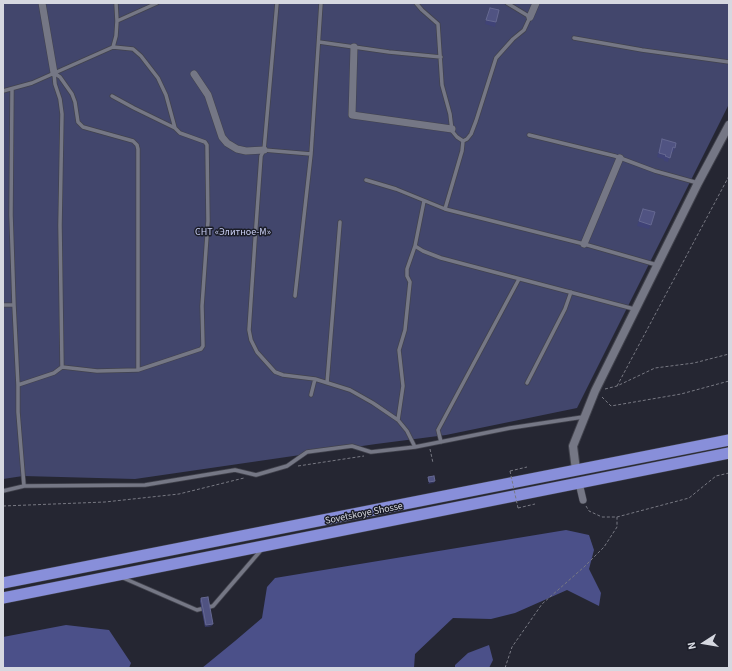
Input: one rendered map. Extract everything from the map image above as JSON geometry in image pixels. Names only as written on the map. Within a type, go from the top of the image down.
[{"type":"highway","name":"Sovetskoye Shosse","points":[[3,583],[729,440]]},
{"type":"highway","name":"Sovetskoye Shosse","points":[[3,598],[729,453]]},
{"type":"highway","points":[[576,470],[579,483]]},
{"type":"street","points":[[42,3],[54,73]]},
{"type":"street","points":[[530,17],[536,3]]},
{"type":"street","points":[[354,47],[352,115],[452,129]]},
{"type":"street","points":[[194,74],[208,95],[222,137],[227,143],[237,149],[246,151],[264,150]]},
{"type":"street","points":[[576,470],[574,446],[595,391],[698,183],[729,125]]},
{"type":"street","points":[[584,244],[620,158]]},
{"type":"street","points":[[579,483],[583,500]]},
{"type":"lane","points":[[113,47],[116,36],[116,3]]},
{"type":"lane","points":[[117,21],[157,3]]},
{"type":"lane","points":[[277,3],[264,150],[261,156],[249,330],[250,335],[257,352],[275,372],[283,375],[315,379],[350,390],[398,420],[407,431],[414,447]]},
{"type":"lane","points":[[295,296],[311,154],[321,3]]},
{"type":"lane","points":[[416,3],[438,24],[441,57],[440,73],[442,85],[450,114],[452,129],[457,137],[463,141]]},
{"type":"lane","points":[[463,141],[471,134],[496,58],[513,39],[524,30],[530,17],[507,3]]},
{"type":"lane","points":[[574,38],[642,50],[729,62]]},
{"type":"lane","points":[[319,42],[441,57]]},
{"type":"lane","points":[[3,91],[32,83],[113,47],[133,50],[141,56],[158,78],[166,95],[175,128]]},
{"type":"lane","points":[[54,73],[62,114],[60,225],[62,367]]},
{"type":"lane","points":[[54,73],[60,77],[72,94],[75,102],[78,122],[83,127],[134,141],[137,145],[138,370]]},
{"type":"lane","points":[[12,89],[11,215],[18,412],[24,486]]},
{"type":"lane","points":[[18,385],[54,372],[62,367],[97,371],[138,370],[201,349],[203,346],[202,306],[208,221],[207,145],[205,142],[180,133],[175,128],[112,96]]},
{"type":"lane","points":[[529,136],[620,158],[655,171],[698,183]]},
{"type":"lane","points":[[445,209],[462,151],[463,141]]},
{"type":"lane","points":[[264,150],[311,154]]},
{"type":"lane","points":[[366,180],[396,189],[445,209],[584,244],[657,265]]},
{"type":"lane","points":[[398,420],[403,386],[399,350],[405,330],[410,282],[407,276],[407,269],[415,246],[424,201]]},
{"type":"lane","points":[[327,383],[340,222]]},
{"type":"lane","points":[[415,246],[422,251],[441,258],[636,309]]},
{"type":"lane","points":[[441,442],[438,430],[519,279]]},
{"type":"lane","points":[[527,384],[562,315],[571,292]]},
{"type":"lane","points":[[3,305],[14,305]]},
{"type":"lane","points":[[311,395],[315,379]]},
{"type":"lane","points":[[3,491],[24,486],[145,484],[235,470],[256,474],[287,466],[307,452],[352,446],[371,452],[414,447],[510,428],[584,417]]},
{"type":"lane","points":[[117,575],[197,610],[213,606],[265,546]]},
{"type":"path","points":[[617,386],[729,176]]},
{"type":"path","points":[[595,391],[617,386],[655,368],[694,363],[729,354]]},
{"type":"path","points":[[595,391],[611,406],[681,394],[729,381]]},
{"type":"path","points":[[430,451],[433,463]]},
{"type":"path","points":[[287,466],[300,466],[362,457],[371,452]]},
{"type":"path","points":[[527,467],[510,471],[518,508],[534,504]]},
{"type":"path","points":[[583,500],[589,511],[602,517],[616,517],[689,498],[716,476],[729,473]]},
{"type":"path","points":[[3,506],[105,502],[179,494],[256,474]]},
{"type":"path","points":[[505,668],[512,647],[542,604],[604,547],[618,527],[616,517]]},
{"type":"green space","name":"СНТ «Элитное-М»","points":[[3,3],[729,3],[729,104],[577,408],[446,435],[135,479],[23,476],[3,479]]},
{"type":"shaded area","points":[[566,530],[589,535],[594,550],[589,569],[601,593],[599,606],[567,590],[515,613],[491,619],[453,618],[415,654],[414,668],[202,668],[262,618],[267,587],[275,578]]},
{"type":"shaded area","points":[[66,625],[109,630],[131,663],[129,668],[3,668],[3,637]]},
{"type":"shaded area","points":[[489,645],[493,660],[489,668],[455,668],[455,665],[468,653]]},
{"type":"building","points":[[490,8],[499,10],[496,22],[486,20]]},
{"type":"building","points":[[662,139],[676,143],[675,148],[673,147],[670,158],[659,153]]},
{"type":"building","points":[[643,209],[655,212],[651,225],[639,221]]},
{"type":"building","points":[[434,476],[435,481],[429,482],[428,477]]},
{"type":"building","points":[[208,597],[213,624],[206,625],[201,598]]}]
